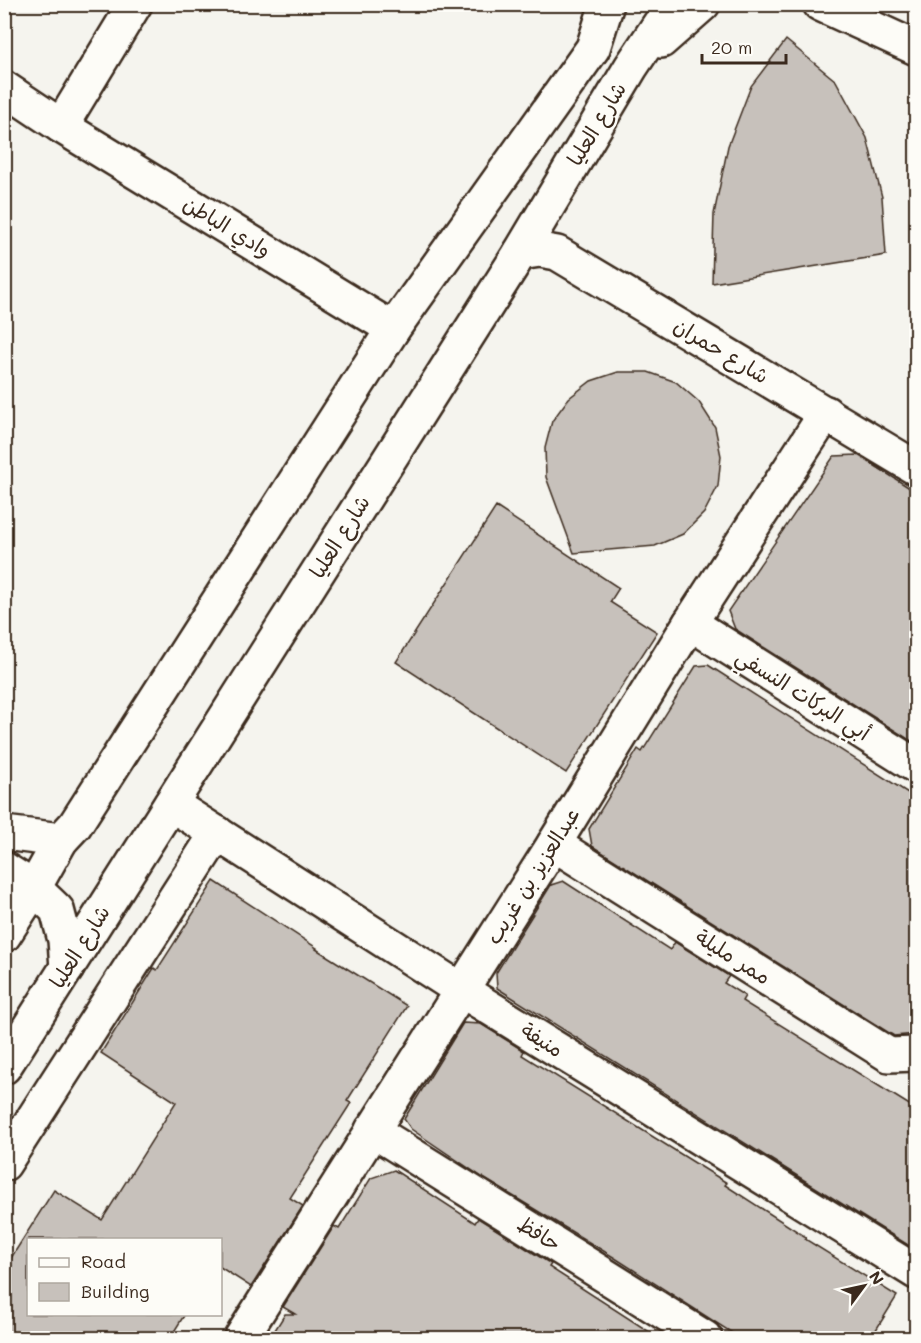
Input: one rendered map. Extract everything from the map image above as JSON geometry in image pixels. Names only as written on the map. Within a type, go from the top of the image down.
[{"type":"street","points":[[62,126],[135,4]]},
{"type":"street","points":[[593,4],[593,48]]},
{"type":"street","points":[[4,935],[61,840],[75,825],[393,329],[593,48],[607,4]]},
{"type":"street","name":"شارع العليا","points":[[4,1067],[520,253],[631,67],[673,4]]},
{"type":"street","points":[[631,67],[703,4]]},
{"type":"street","points":[[820,4],[916,48]]},
{"type":"street","points":[[849,4],[916,43]]},
{"type":"street","points":[[875,4],[887,18],[916,38]]},
{"type":"street","name":"وادي الباطن","points":[[4,88],[393,329]]},
{"type":"street","name":"شارع حمران","points":[[520,253],[540,250],[557,253],[916,468]]},
{"type":"street","name":"عبدالعزيز بن غريب","points":[[241,1338],[554,844],[690,623],[826,413]]},
{"type":"street","name":"أبي البركات النسفي","points":[[690,623],[916,766]]},
{"type":"street","name":"منيفة","points":[[171,804],[461,990],[916,1272]]},
{"type":"street","points":[[4,833],[61,840]]},
{"type":"street","points":[[4,1164],[217,833]]},
{"type":"street","name":"ممر مليلة","points":[[554,844],[889,1055],[916,1054]]},
{"type":"street","points":[[4,869],[34,888],[57,910],[65,940],[67,968]]},
{"type":"street","name":"حافظ","points":[[372,1130],[705,1338]]},
{"type":"building","points":[[786,40],[836,81],[867,138],[882,197],[886,255],[712,283],[714,214],[728,146],[751,86]]},
{"type":"building","points":[[618,372],[648,372],[676,382],[699,402],[715,427],[721,456],[718,486],[704,513],[683,534],[655,546],[574,553],[546,477],[545,448],[552,421],[569,398],[591,381]]},
{"type":"building","points":[[858,455],[916,492],[916,744],[735,629],[728,611],[834,456]]},
{"type":"building","points":[[496,507],[619,588],[610,602],[657,632],[566,773],[396,662]]},
{"type":"building","points":[[708,665],[916,798],[916,1034],[894,1036],[592,846],[589,829],[638,749],[642,752],[696,666]]},
{"type":"building","points":[[214,881],[407,1006],[347,1101],[351,1103],[290,1198],[303,1206],[251,1287],[222,1268],[222,1238],[27,1238],[27,1316],[184,1316],[170,1338],[4,1338],[4,1269],[54,1190],[102,1220],[176,1102],[101,1053],[154,968],[157,970]]},
{"type":"building","points":[[563,881],[670,950],[675,942],[729,976],[724,983],[745,996],[742,1001],[916,1109],[916,1250],[497,988],[496,973],[551,885]]},
{"type":"building","points":[[463,1023],[481,1024],[524,1051],[522,1055],[727,1183],[725,1185],[806,1237],[805,1239],[897,1296],[871,1338],[740,1338],[485,1179],[411,1129],[404,1119]]},
{"type":"building","points":[[394,1170],[475,1223],[478,1218],[551,1264],[549,1267],[659,1338],[270,1338],[285,1314],[295,1314],[283,1307],[334,1226],[339,1229],[371,1178]]}]
